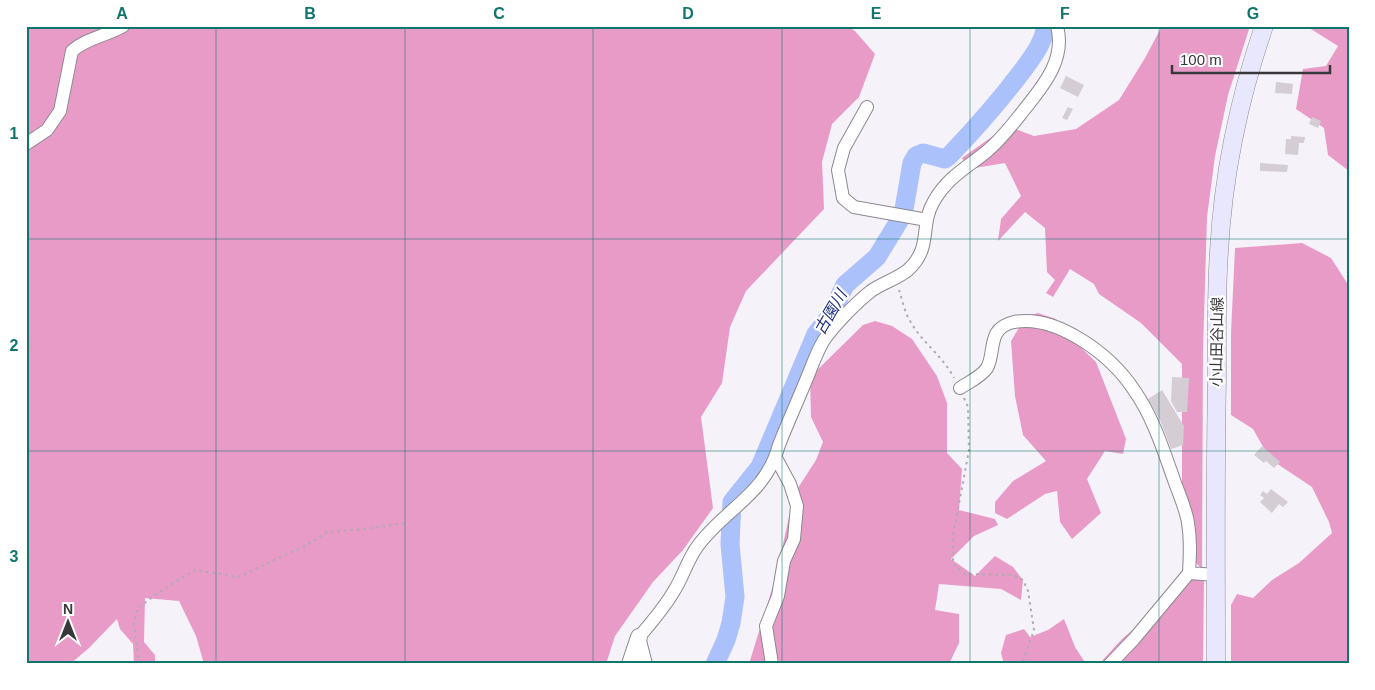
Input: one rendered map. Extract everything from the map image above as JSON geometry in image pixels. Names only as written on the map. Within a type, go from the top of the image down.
[{"type":"main road","name":"小山田谷山線","points":[[1216,664],[1218,253],[1229,160],[1241,101],[1264,26]]},
{"type":"street","points":[[26,144],[47,130],[60,111],[72,51],[78,45],[123,26]]},
{"type":"street","points":[[630,664],[640,637],[675,590],[696,548],[716,525],[748,497],[766,477],[776,458],[779,445],[823,341],[872,291],[907,271],[923,249],[927,220],[933,202],[954,175],[986,152],[1006,134],[1046,82],[1052,72],[1058,49],[1059,34],[1057,26]]},
{"type":"street","points":[[867,108],[844,148],[838,170],[843,198],[854,207],[927,220]]},
{"type":"street","points":[[960,388],[980,376],[988,366],[992,344],[997,332],[1004,326],[1014,322],[1034,321],[1058,327],[1081,339],[1111,363],[1134,389],[1156,429],[1188,522],[1190,573],[1134,639],[1110,664]]},
{"type":"street","points":[[772,664],[766,626],[778,596],[784,561],[794,539],[797,506],[790,484],[776,458]]},
{"type":"street","points":[[1190,573],[1216,575]]},
{"type":"street","points":[[640,637],[646,664]]},
{"type":"path","points":[[894,278],[909,320],[950,370],[968,407],[969,450],[953,536],[953,564],[965,574],[1013,575],[1023,580],[1028,591],[1034,630],[1022,664]]},
{"type":"path","points":[[139,664],[134,625],[137,610],[159,592],[195,570],[238,577],[305,546],[327,532],[404,523]]},
{"type":"shaded area","points":[[26,26],[847,26],[855,31],[875,54],[859,97],[832,124],[822,162],[824,209],[746,291],[730,327],[722,383],[701,417],[713,508],[683,550],[653,582],[615,636],[606,664],[204,664],[196,636],[179,601],[145,598],[144,642],[155,655],[155,664],[134,664],[133,644],[120,629],[117,619],[89,648],[70,664],[26,664]]},
{"type":"shaded area","points":[[1162,26],[1250,26],[1228,95],[1215,156],[1207,217],[1203,351],[1202,569],[1196,563],[1182,509],[1182,364],[1141,323],[1099,294],[1094,284],[1070,269],[1053,297],[1046,293],[1055,280],[1047,272],[1045,228],[1025,212],[998,241],[1001,219],[1021,196],[1005,163],[969,169],[962,158],[1007,126],[1034,136],[1076,129],[1119,100]]},
{"type":"shaded area","points":[[1306,26],[1349,26],[1349,171],[1328,155],[1324,128],[1296,109],[1303,69],[1326,66],[1338,46]]},
{"type":"shaded area","points":[[1302,243],[1331,258],[1349,286],[1349,664],[1231,664],[1231,605],[1237,594],[1253,598],[1272,580],[1299,563],[1332,533],[1329,522],[1312,487],[1270,459],[1253,429],[1231,415],[1231,333],[1235,248]]},
{"type":"shaded area","points":[[1038,313],[1056,319],[1070,337],[1096,362],[1126,439],[1123,454],[1105,451],[1087,479],[1101,513],[1072,539],[1060,522],[1057,491],[1045,494],[1007,519],[995,513],[995,502],[1013,481],[1046,461],[1023,435],[1015,396],[1011,341],[1026,316]]},
{"type":"shaded area","points":[[875,321],[892,326],[912,339],[937,376],[947,403],[947,453],[962,469],[959,510],[995,519],[998,525],[974,536],[951,559],[975,576],[995,556],[1013,567],[1023,580],[1021,600],[1001,589],[939,584],[935,610],[959,614],[959,643],[949,664],[749,664],[776,576],[794,494],[816,460],[823,442],[811,417],[810,377],[863,325]]},
{"type":"shaded area","points":[[1191,579],[1204,581],[1203,664],[1099,664],[1122,639]]},
{"type":"shaded area","points":[[1064,619],[1075,647],[1086,664],[1004,664],[1001,653],[1006,635],[1024,629],[1030,637],[1048,630]]},
{"type":"building","points":[[1066,76],[1084,85],[1078,97],[1060,88]]},
{"type":"building","points":[[1276,82],[1293,84],[1292,94],[1275,93]]},
{"type":"building","points":[[1068,107],[1073,109],[1067,120],[1062,118]]},
{"type":"building","points":[[1312,117],[1321,121],[1318,128],[1309,124]]},
{"type":"building","points":[[1291,136],[1305,137],[1304,143],[1299,143],[1298,155],[1285,154],[1286,139],[1291,139]]},
{"type":"building","points":[[1260,163],[1288,165],[1287,172],[1260,171]]},
{"type":"building","points":[[1172,377],[1189,378],[1187,412],[1177,412],[1171,401]]},
{"type":"building","points":[[1162,390],[1184,426],[1183,445],[1171,449],[1160,420],[1148,399]]},
{"type":"building","points":[[1262,446],[1280,462],[1274,468],[1266,461],[1264,463],[1254,455]]},
{"type":"building","points":[[1271,489],[1288,502],[1283,507],[1279,504],[1272,513],[1260,502],[1264,498],[1260,495],[1263,491],[1267,494]]},
{"type":"waterway","name":"古園川","points":[[715,664],[726,640],[735,597],[730,544],[732,502],[760,467],[816,334],[830,316],[845,285],[877,257],[899,221],[904,209],[912,163],[916,156],[923,153],[945,159],[949,156],[987,115],[1023,70],[1040,44],[1046,26]]}]
